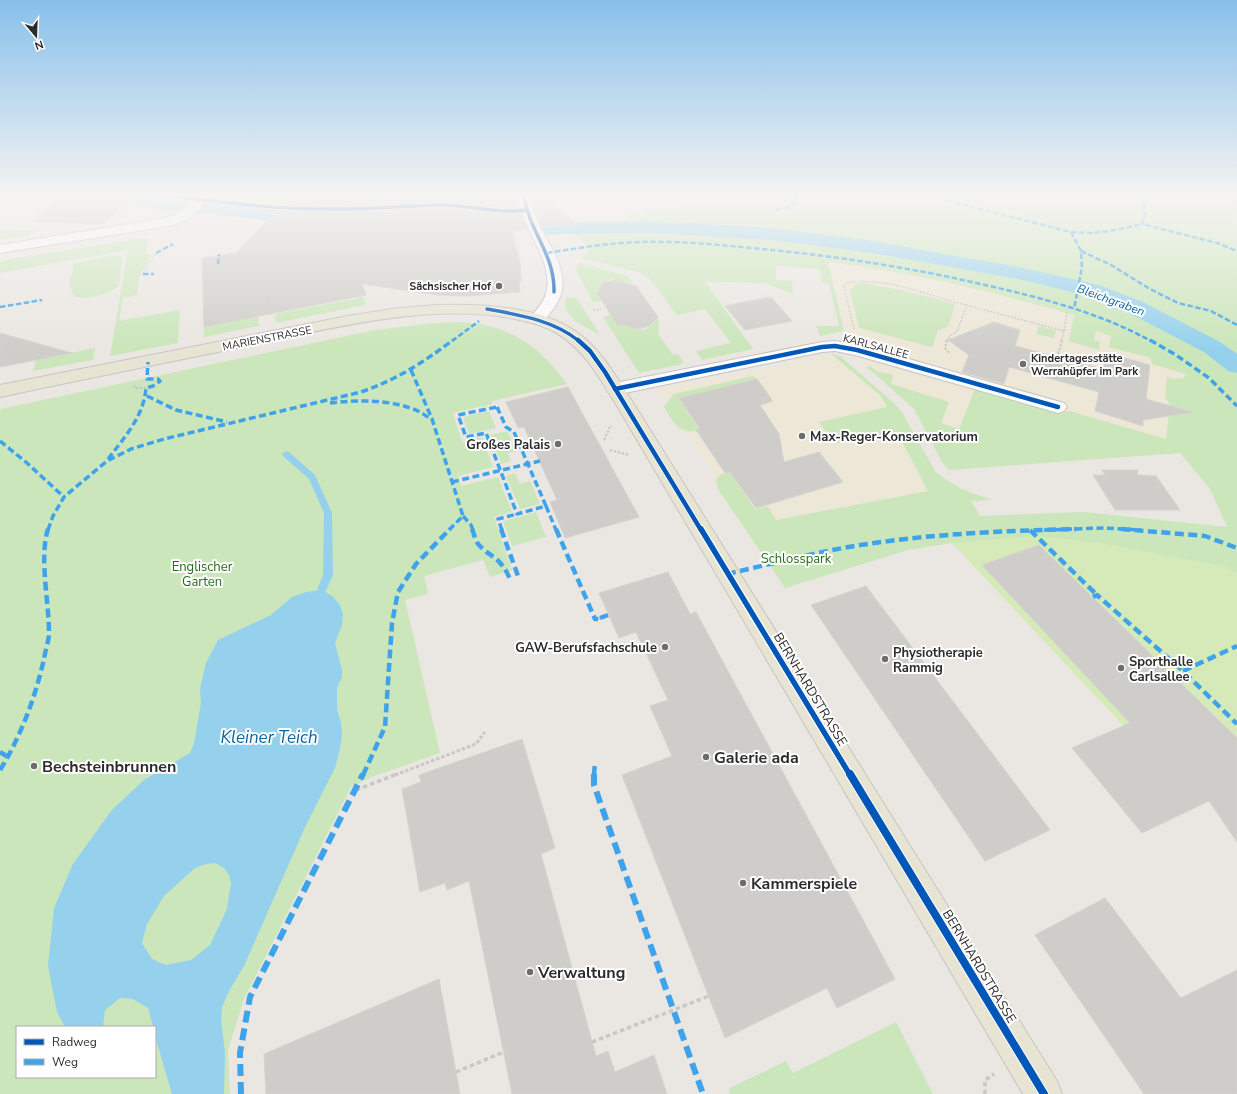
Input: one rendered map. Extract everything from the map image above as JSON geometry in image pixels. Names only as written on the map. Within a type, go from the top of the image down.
[{"type":"main road","name":"MARIENSTRASSE","points":[[0,391],[379,316],[461,309],[487,309],[537,319]]},
{"type":"main road","name":"BERNHARDSTRASSE","points":[[537,319],[568,332],[584,345],[598,362],[1044,1094]]},
{"type":"street","points":[[0,249],[13,247]]},
{"type":"street","points":[[537,319],[552,298],[555,282],[550,260],[544,247]]},
{"type":"street","name":"KARLSALLEE","points":[[615,389],[822,347],[835,346],[857,350],[1058,407]]},
{"type":"path","points":[[143,274],[156,253]]},
{"type":"path","points":[[854,329],[844,287],[846,283],[851,282],[874,282],[1064,331]]},
{"type":"path","points":[[944,352],[951,355],[945,348],[946,341],[950,334],[957,331],[967,305]]},
{"type":"path","points":[[592,310],[601,309]]},
{"type":"path","points":[[1058,354],[1067,312]]},
{"type":"path","points":[[356,790],[476,744],[485,732]]},
{"type":"path","points":[[592,1042],[709,996]]},
{"type":"path","points":[[456,1072],[504,1052]]},
{"type":"shaded area","name":"Kindertagesstätte Werrahüpfer im Park","points":[[828,262],[873,267],[940,280],[993,292],[1075,315],[1195,372],[1180,453],[949,470],[942,462],[914,409],[851,353]]},
{"type":"shaded area","name":"Max-Reger-Konservatorium","points":[[830,353],[840,356],[895,404],[902,412],[953,506],[757,535],[657,390],[830,355]]},
{"type":"green space","points":[[86,247],[147,247],[146,254],[152,255],[139,277],[137,295],[123,298],[119,321],[180,310],[178,343],[110,356],[128,250],[0,273],[0,262],[10,259]]},
{"type":"green space","name":"Schlosspark","points":[[588,247],[1237,247],[1237,574],[1224,566],[952,543],[908,550],[785,588],[718,489],[716,479],[720,475],[730,472],[755,509],[767,506],[776,520],[928,491],[897,432],[844,443],[836,443],[819,422],[887,407],[881,396],[830,353],[840,356],[895,404],[902,412],[935,471],[955,486],[993,500],[971,501],[980,516],[1084,512],[1227,527],[1210,489],[1180,453],[949,470],[942,462],[914,409],[867,367],[871,366],[876,371],[893,375],[891,384],[949,402],[941,423],[959,429],[975,389],[1059,414],[1069,411],[1166,439],[1170,404],[1165,397],[1167,377],[1175,379],[1183,378],[1186,374],[1152,364],[1151,358],[1109,347],[1111,336],[1096,331],[1094,340],[1100,342],[1099,350],[1069,341],[1074,315],[1013,298],[921,277],[828,262],[844,331],[820,336],[816,326],[839,326],[829,283],[821,282],[820,269],[776,266],[776,280],[792,281],[793,294],[765,283],[705,282],[753,349],[702,360],[696,351],[731,343],[705,309],[677,315],[649,278],[641,273],[582,258],[588,254],[587,252],[590,249]]},
{"type":"green space","points":[[113,255],[122,257],[119,286],[98,296],[86,298],[74,297],[69,282],[73,272],[73,264]]},
{"type":"green space","points":[[580,263],[627,276],[633,283],[617,280],[609,280],[604,282],[600,286],[600,289],[596,290],[602,300],[593,302],[577,273],[576,267]]},
{"type":"green space","points":[[862,283],[902,290],[955,304],[949,325],[946,328],[938,330],[932,347],[859,328],[850,290],[857,284]]},
{"type":"green space","points":[[364,297],[365,305],[276,323],[275,314]]},
{"type":"green space","points":[[566,297],[577,299],[600,335],[582,325],[571,316],[567,311],[565,304]]},
{"type":"green space","points":[[611,315],[626,325],[638,330],[648,328],[653,323],[653,318],[658,317],[659,335],[673,355],[678,354],[683,361],[682,364],[639,373],[603,317]]},
{"type":"green space","points":[[258,316],[259,326],[204,337],[204,327]]},
{"type":"green space","name":"Englischer Garten","points":[[459,322],[493,327],[521,339],[533,348],[545,358],[567,384],[492,401],[492,404],[453,413],[462,442],[482,437],[493,467],[458,476],[461,486],[498,477],[512,512],[494,517],[512,570],[490,577],[483,560],[424,576],[428,594],[405,600],[440,753],[372,777],[351,787],[244,999],[228,1050],[230,1094],[0,1094],[0,409],[375,330],[434,323]]},
{"type":"green space","points":[[1038,326],[1056,330],[1054,338],[1036,334]]},
{"type":"green space","points":[[95,348],[93,360],[33,371],[36,360]]},
{"type":"green space","points":[[753,376],[757,379],[678,398],[699,429],[687,431],[682,429],[674,422],[664,407],[674,394]]},
{"type":"green space","points":[[489,411],[496,428],[469,434],[463,417]]},
{"type":"green space","points":[[507,431],[516,451],[508,453],[511,461],[501,464],[490,435]]},
{"type":"green space","points":[[515,473],[520,484],[530,481],[540,504],[520,509],[506,476]]},
{"type":"green space","points":[[536,512],[546,537],[512,546],[503,521]]},
{"type":"green space","points":[[1037,536],[1095,542],[1224,566],[1237,574],[1237,792],[1193,800],[952,543]]},
{"type":"green space","points":[[896,1022],[933,1094],[729,1094],[730,1088],[786,1061],[793,1073]]},
{"type":"water","name":"Kleiner Teich","points":[[322,590],[332,596],[340,605],[343,614],[342,625],[335,643],[342,670],[342,677],[337,688],[337,710],[341,722],[342,734],[340,749],[335,768],[306,825],[244,966],[229,991],[222,1007],[221,1020],[225,1053],[224,1094],[172,1094],[156,1039],[156,1026],[153,1026],[148,1008],[133,999],[120,998],[105,1010],[103,1026],[64,1026],[57,1012],[48,966],[54,908],[73,864],[111,811],[144,780],[190,753],[194,743],[201,703],[200,689],[206,663],[218,640],[271,615],[292,597],[306,592]],"holes":[[[215,863],[224,868],[229,875],[231,883],[227,909],[210,945],[191,960],[166,965],[152,959],[142,943],[147,924],[164,896],[195,868],[206,864]]]},
{"type":"building","points":[[242,247],[516,247],[520,263],[520,292],[469,296],[436,295],[362,284],[366,295],[204,327],[202,258],[236,253]]},
{"type":"building","points":[[616,280],[636,286],[658,317],[649,326],[638,329],[623,325],[618,326],[597,293],[603,283]]},
{"type":"building","points":[[771,297],[792,321],[745,330],[725,306]]},
{"type":"building","points":[[994,322],[1020,330],[1015,346],[1103,369],[1107,353],[1150,365],[1146,399],[1192,412],[1143,420],[1143,426],[1095,411],[1099,392],[1009,367],[1004,384],[962,372],[969,355],[948,340]]},
{"type":"building","points":[[0,333],[72,353],[0,367]]},
{"type":"building","points":[[757,379],[773,401],[760,405],[779,434],[784,462],[819,452],[843,482],[756,508],[730,472],[725,473],[696,430],[700,429],[679,398]]},
{"type":"building","points":[[568,387],[639,517],[565,538],[550,502],[557,500],[524,427],[518,428],[506,402]]},
{"type":"building","points":[[1102,470],[1138,470],[1137,475],[1156,476],[1180,510],[1115,510],[1093,475],[1105,475]]},
{"type":"building","name":"Sporthalle Carlsallee","points":[[1039,545],[1237,738],[1237,842],[1209,801],[1142,833],[1072,748],[1130,723],[982,565]]},
{"type":"building","points":[[668,572],[690,614],[696,612],[895,979],[837,1008],[827,988],[725,1038],[622,775],[672,756],[650,706],[668,700],[636,632],[619,638],[599,593]]},
{"type":"building","points":[[866,586],[1050,830],[985,861],[811,605]]},
{"type":"building","points":[[522,739],[555,848],[541,854],[596,1056],[608,1051],[615,1072],[654,1055],[667,1094],[512,1094],[469,881],[447,890],[445,883],[420,892],[402,789],[421,782],[419,775]]},
{"type":"building","points":[[1105,898],[1181,998],[1237,970],[1237,1094],[1144,1094],[1035,935]]},
{"type":"building","points":[[439,979],[460,1094],[266,1094],[264,1054]]},
{"type":"waterway","name":"Bleichgraben","points":[[872,247],[1023,274],[1091,290],[1135,307],[1212,347],[1237,366]]},
{"type":"waterway","points":[[286,454],[312,477],[328,513],[328,575],[322,590]]},
{"type":"marked path","points":[[156,253],[167,247]]},
{"type":"marked path","points":[[547,253],[587,247]]},
{"type":"marked path","points":[[740,247],[794,252],[905,269],[980,284],[1061,305],[1101,318],[1140,335],[1176,355],[1209,378],[1237,406]]},
{"type":"marked path","points":[[1074,309],[1082,267],[1081,251],[1079,247]]},
{"type":"marked path","points":[[1227,247],[1237,251]]},
{"type":"marked path","points":[[1081,251],[1111,265],[1150,289],[1178,303],[1211,311],[1237,325]]},
{"type":"marked path","points":[[218,264],[219,254]]},
{"type":"marked path","points":[[143,274],[154,274]]},
{"type":"marked path","points":[[0,307],[42,300]]},
{"type":"marked path","points":[[0,770],[8,757],[26,718],[38,685],[49,634],[45,555],[47,533],[53,516],[64,497],[107,461],[131,449],[164,439],[361,392],[386,383],[427,360],[479,321]]},
{"type":"marked path","points":[[108,459],[138,416],[143,406],[146,388],[153,386],[160,381],[158,379],[147,379],[148,362]]},
{"type":"marked path","points":[[241,1094],[240,1053],[250,997],[356,790],[385,727],[392,623],[398,592],[416,564],[463,516],[432,419],[411,370]]},
{"type":"marked path","points":[[147,396],[176,410],[195,416],[227,422]]},
{"type":"marked path","points":[[330,403],[350,401],[381,401],[413,409],[432,419]]},
{"type":"marked path","points":[[517,514],[546,506],[514,432],[506,427],[497,407],[458,415],[466,437],[486,433],[517,514],[498,519],[518,576]]},
{"type":"marked path","points":[[0,441],[27,463],[64,497]]},
{"type":"marked path","points":[[452,482],[540,461]]},
{"type":"marked path","points":[[546,506],[595,619],[598,619]]},
{"type":"marked path","points":[[463,516],[471,525],[477,543],[498,559],[505,567],[510,579]]},
{"type":"marked path","points":[[727,574],[848,547],[976,532],[1103,528],[1144,530],[1205,536],[1237,548]]},
{"type":"marked path","points":[[1030,530],[1097,595]]},
{"type":"marked path","points":[[1093,597],[1097,595],[1183,671],[1237,724]]},
{"type":"marked path","points":[[600,618],[608,615]]},
{"type":"marked path","points":[[1183,671],[1237,646]]},
{"type":"marked path","points":[[0,752],[8,757]]},
{"type":"marked path","points":[[595,762],[594,785],[703,1094]]},
{"type":"cycle path","points":[[543,247],[552,267],[554,292]]},
{"type":"cycle path","points":[[487,309],[526,316],[551,324],[563,330],[584,345],[600,365],[1044,1094]]},
{"type":"cycle path","points":[[615,389],[822,347],[835,346],[857,350],[1058,407]]},
{"type":"place","name":"Sächsischer Hof","points":[[499,286]]},
{"type":"place","name":"Kindertagesstätte Werrahüpfer im Park","points":[[1023,364]]},
{"type":"place","name":"Max-Reger-Konservatorium","points":[[802,436]]},
{"type":"place","name":"Großes Palais","points":[[558,444]]},
{"type":"place","name":"GAW-Berufsfachschule","points":[[665,647]]},
{"type":"place","name":"Physiotherapie Rammig","points":[[885,659]]},
{"type":"place","name":"Sporthalle Carlsallee","points":[[1121,668]]},
{"type":"place","name":"Galerie ada","points":[[706,757]]},
{"type":"place","name":"Bechsteinbrunnen","points":[[34,766]]},
{"type":"place","name":"Kammerspiele","points":[[743,883]]},
{"type":"place","name":"Verwaltung","points":[[530,972]]}]
